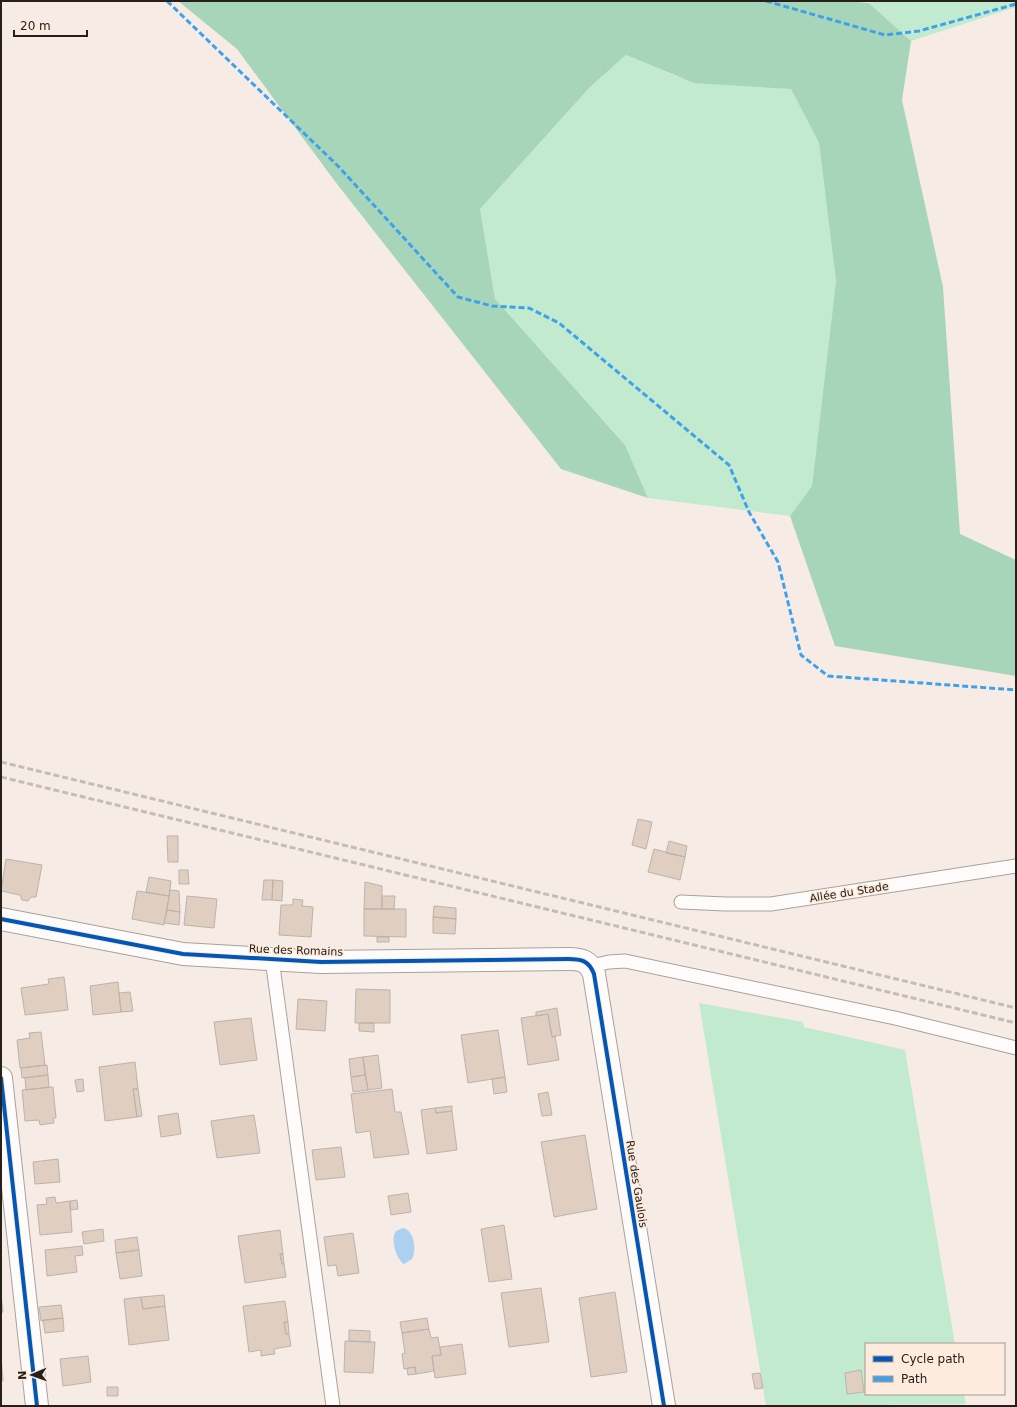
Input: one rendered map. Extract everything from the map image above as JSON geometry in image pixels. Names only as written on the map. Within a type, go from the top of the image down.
[{"type":"street","name":"Rue des Romains","points":[[1,919],[183,954],[321,962],[579,959],[586,961],[591,966]]},
{"type":"street","name":"Rue des Gaulois","points":[[591,966],[594,974],[664,1406]]},
{"type":"street","points":[[1,1078],[37,1406]]},
{"type":"lane","name":"Allée du Stade","points":[[681,902],[771,904],[1016,866]]},
{"type":"lane","points":[[272,959],[333,1406]]},
{"type":"lane","points":[[591,966],[609,962],[625,961],[895,1018],[1016,1048]]},
{"type":"green space","points":[[178,1],[849,1],[869,3],[911,41],[902,100],[943,287],[960,534],[1016,560],[1016,676],[835,646],[790,516],[812,486],[836,281],[819,143],[791,89],[694,83],[626,55],[590,87],[480,209],[495,299],[625,445],[648,498],[561,469],[337,184],[237,49]]},
{"type":"green space","points":[[878,1],[1016,1],[1016,7],[911,41],[869,3]]},
{"type":"green space","points":[[626,55],[678,77],[791,89],[819,143],[836,281],[812,486],[790,516],[648,498],[625,445],[495,299],[480,209],[590,87]]},
{"type":"green space","points":[[699,1003],[803,1022],[804,1027],[905,1050],[955,1343],[865,1343],[865,1395],[964,1395],[966,1404],[766,1406]]},
{"type":"water","points":[[403,1228],[410,1232],[414,1241],[414,1255],[412,1259],[404,1264],[396,1253],[394,1244],[394,1235],[396,1231]]},
{"type":"building","points":[[638,819],[652,822],[646,849],[632,845]]},
{"type":"building","points":[[167,836],[178,836],[178,862],[168,862]]},
{"type":"building","points":[[669,841],[687,846],[685,857],[666,853]]},
{"type":"building","points":[[654,849],[685,857],[680,880],[648,872]]},
{"type":"building","points":[[6,859],[42,865],[36,897],[31,897],[28,901],[22,900],[20,895],[1,891]]},
{"type":"building","points":[[179,870],[188,870],[189,884],[179,884]]},
{"type":"building","points":[[149,877],[171,881],[169,896],[146,892]]},
{"type":"building","points":[[264,880],[273,880],[272,900],[262,900]]},
{"type":"building","points":[[273,880],[283,881],[282,901],[272,900]]},
{"type":"building","points":[[365,882],[382,886],[382,909],[364,909]]},
{"type":"building","points":[[170,890],[179,891],[180,912],[167,910]]},
{"type":"building","points":[[137,891],[169,896],[164,925],[132,919]]},
{"type":"building","points":[[187,896],[217,899],[214,928],[184,925]]},
{"type":"building","points":[[382,896],[395,896],[394,909],[382,909]]},
{"type":"building","points":[[293,899],[303,900],[302,906],[313,907],[311,937],[279,935],[281,905],[293,905]]},
{"type":"building","points":[[434,906],[456,908],[456,919],[433,917]]},
{"type":"building","points":[[364,909],[406,909],[406,937],[364,936]]},
{"type":"building","points":[[167,910],[180,912],[179,925],[164,923]]},
{"type":"building","points":[[433,917],[456,919],[455,934],[433,933]]},
{"type":"building","points":[[377,937],[389,937],[389,942],[377,942]]},
{"type":"building","points":[[64,977],[68,1010],[25,1015],[21,988],[49,984],[48,979]]},
{"type":"building","points":[[118,982],[121,1012],[93,1015],[90,986]]},
{"type":"building","points":[[356,989],[390,990],[390,1023],[355,1023]]},
{"type":"building","points":[[130,992],[133,1011],[121,1012],[119,993]]},
{"type":"building","points":[[298,999],[327,1001],[325,1031],[296,1029]]},
{"type":"building","points":[[557,1008],[561,1035],[552,1037],[548,1014],[536,1016],[536,1012]]},
{"type":"building","points":[[548,1014],[552,1037],[555,1036],[559,1060],[528,1065],[521,1018]]},
{"type":"building","points":[[251,1018],[257,1060],[220,1065],[214,1022]]},
{"type":"building","points":[[359,1023],[374,1023],[374,1032],[359,1031]]},
{"type":"building","points":[[498,1030],[505,1077],[468,1083],[461,1035]]},
{"type":"building","points":[[41,1032],[45,1065],[20,1068],[17,1040],[30,1038],[29,1033]]},
{"type":"building","points":[[378,1055],[382,1088],[368,1090],[363,1057]]},
{"type":"building","points":[[363,1057],[365,1075],[351,1077],[349,1059]]},
{"type":"building","points":[[135,1062],[138,1089],[133,1089],[137,1117],[105,1121],[99,1067]]},
{"type":"building","points":[[47,1065],[48,1075],[22,1078],[21,1068]]},
{"type":"building","points":[[48,1075],[49,1087],[26,1090],[25,1078]]},
{"type":"building","points":[[365,1075],[368,1090],[353,1092],[351,1077]]},
{"type":"building","points":[[505,1077],[507,1092],[494,1094],[492,1079]]},
{"type":"building","points":[[83,1079],[84,1091],[77,1092],[75,1080]]},
{"type":"building","points":[[53,1087],[56,1118],[53,1118],[54,1123],[40,1125],[39,1120],[25,1121],[22,1090]]},
{"type":"building","points":[[133,1089],[138,1089],[142,1116],[137,1117]]},
{"type":"building","points":[[392,1089],[395,1112],[401,1112],[409,1154],[374,1158],[370,1131],[356,1133],[351,1094]]},
{"type":"building","points":[[548,1092],[552,1115],[542,1116],[538,1094]]},
{"type":"building","points":[[452,1106],[452,1111],[436,1113],[435,1108]]},
{"type":"building","points":[[435,1108],[436,1113],[452,1111],[457,1150],[427,1154],[421,1110]]},
{"type":"building","points":[[178,1113],[181,1134],[161,1137],[158,1116]]},
{"type":"building","points":[[254,1115],[260,1153],[217,1158],[211,1121]]},
{"type":"building","points":[[585,1135],[597,1209],[554,1217],[541,1142]]},
{"type":"building","points":[[341,1147],[345,1177],[316,1180],[312,1150]]},
{"type":"building","points":[[58,1159],[60,1182],[35,1184],[33,1162]]},
{"type":"building","points":[[408,1193],[411,1212],[391,1215],[388,1196]]},
{"type":"building","points":[[55,1197],[56,1203],[70,1201],[72,1232],[40,1235],[37,1205],[47,1204],[46,1198]]},
{"type":"building","points":[[77,1200],[78,1209],[70,1210],[70,1201]]},
{"type":"building","points":[[504,1225],[512,1279],[489,1282],[481,1229]]},
{"type":"building","points":[[103,1229],[104,1241],[84,1244],[82,1232]]},
{"type":"building","points":[[280,1230],[283,1254],[280,1254],[282,1264],[284,1264],[286,1277],[245,1283],[238,1236]]},
{"type":"building","points":[[353,1233],[359,1273],[338,1276],[336,1265],[328,1266],[324,1237]]},
{"type":"building","points":[[137,1237],[139,1250],[116,1253],[115,1240]]},
{"type":"building","points":[[82,1246],[83,1255],[75,1256],[77,1272],[47,1276],[45,1250]]},
{"type":"building","points":[[139,1250],[142,1276],[120,1279],[116,1253]]},
{"type":"building","points":[[280,1254],[283,1254],[284,1264],[282,1264]]},
{"type":"building","points":[[541,1288],[549,1342],[509,1347],[501,1293]]},
{"type":"building","points":[[615,1292],[627,1372],[591,1377],[579,1298]]},
{"type":"building","points":[[1,1295],[3,1312],[1,1313]]},
{"type":"building","points":[[164,1295],[165,1306],[143,1309],[141,1297]]},
{"type":"building","points":[[141,1297],[143,1309],[165,1306],[169,1340],[129,1345],[124,1299]]},
{"type":"building","points":[[285,1301],[288,1322],[284,1322],[286,1334],[289,1334],[291,1346],[274,1349],[275,1354],[261,1356],[261,1350],[249,1352],[243,1306]]},
{"type":"building","points":[[61,1305],[63,1318],[41,1321],[39,1307]]},
{"type":"building","points":[[63,1318],[64,1331],[45,1333],[43,1320]]},
{"type":"building","points":[[427,1318],[429,1329],[402,1333],[400,1322]]},
{"type":"building","points":[[284,1322],[288,1322],[289,1334],[286,1334]]},
{"type":"building","points":[[429,1329],[431,1338],[438,1337],[441,1355],[432,1356],[434,1371],[416,1374],[415,1367],[404,1369],[402,1354],[405,1353],[402,1333]]},
{"type":"building","points":[[349,1330],[370,1331],[370,1342],[349,1341]]},
{"type":"building","points":[[345,1341],[375,1342],[373,1373],[344,1372]]},
{"type":"building","points":[[462,1344],[466,1374],[435,1378],[432,1356],[441,1355],[440,1347]]},
{"type":"building","points":[[1,1354],[3,1381],[1,1381]]},
{"type":"building","points":[[88,1356],[91,1382],[63,1386],[60,1359]]},
{"type":"building","points":[[415,1367],[416,1374],[408,1375],[407,1368]]},
{"type":"building","points":[[861,1370],[864,1392],[847,1394],[845,1373]]},
{"type":"building","points":[[760,1373],[763,1388],[755,1389],[752,1374]]},
{"type":"building","points":[[107,1387],[118,1387],[118,1396],[107,1396]]},
{"type":"railway","points":[[1,762],[1016,1008]]},
{"type":"railway","points":[[1,777],[1016,1023]]},
{"type":"marked path","points":[[167,1],[338,166],[458,297],[492,306],[529,308],[559,323],[729,465],[749,512],[778,562],[801,655],[828,676],[1016,690]]},
{"type":"marked path","points":[[766,1],[885,35],[919,31],[1016,4]]},
{"type":"cycle path","points":[[1,919],[183,954],[321,962],[568,959],[581,960],[590,966],[594,974],[664,1406]]},
{"type":"cycle path","points":[[1,1078],[37,1406]]}]
